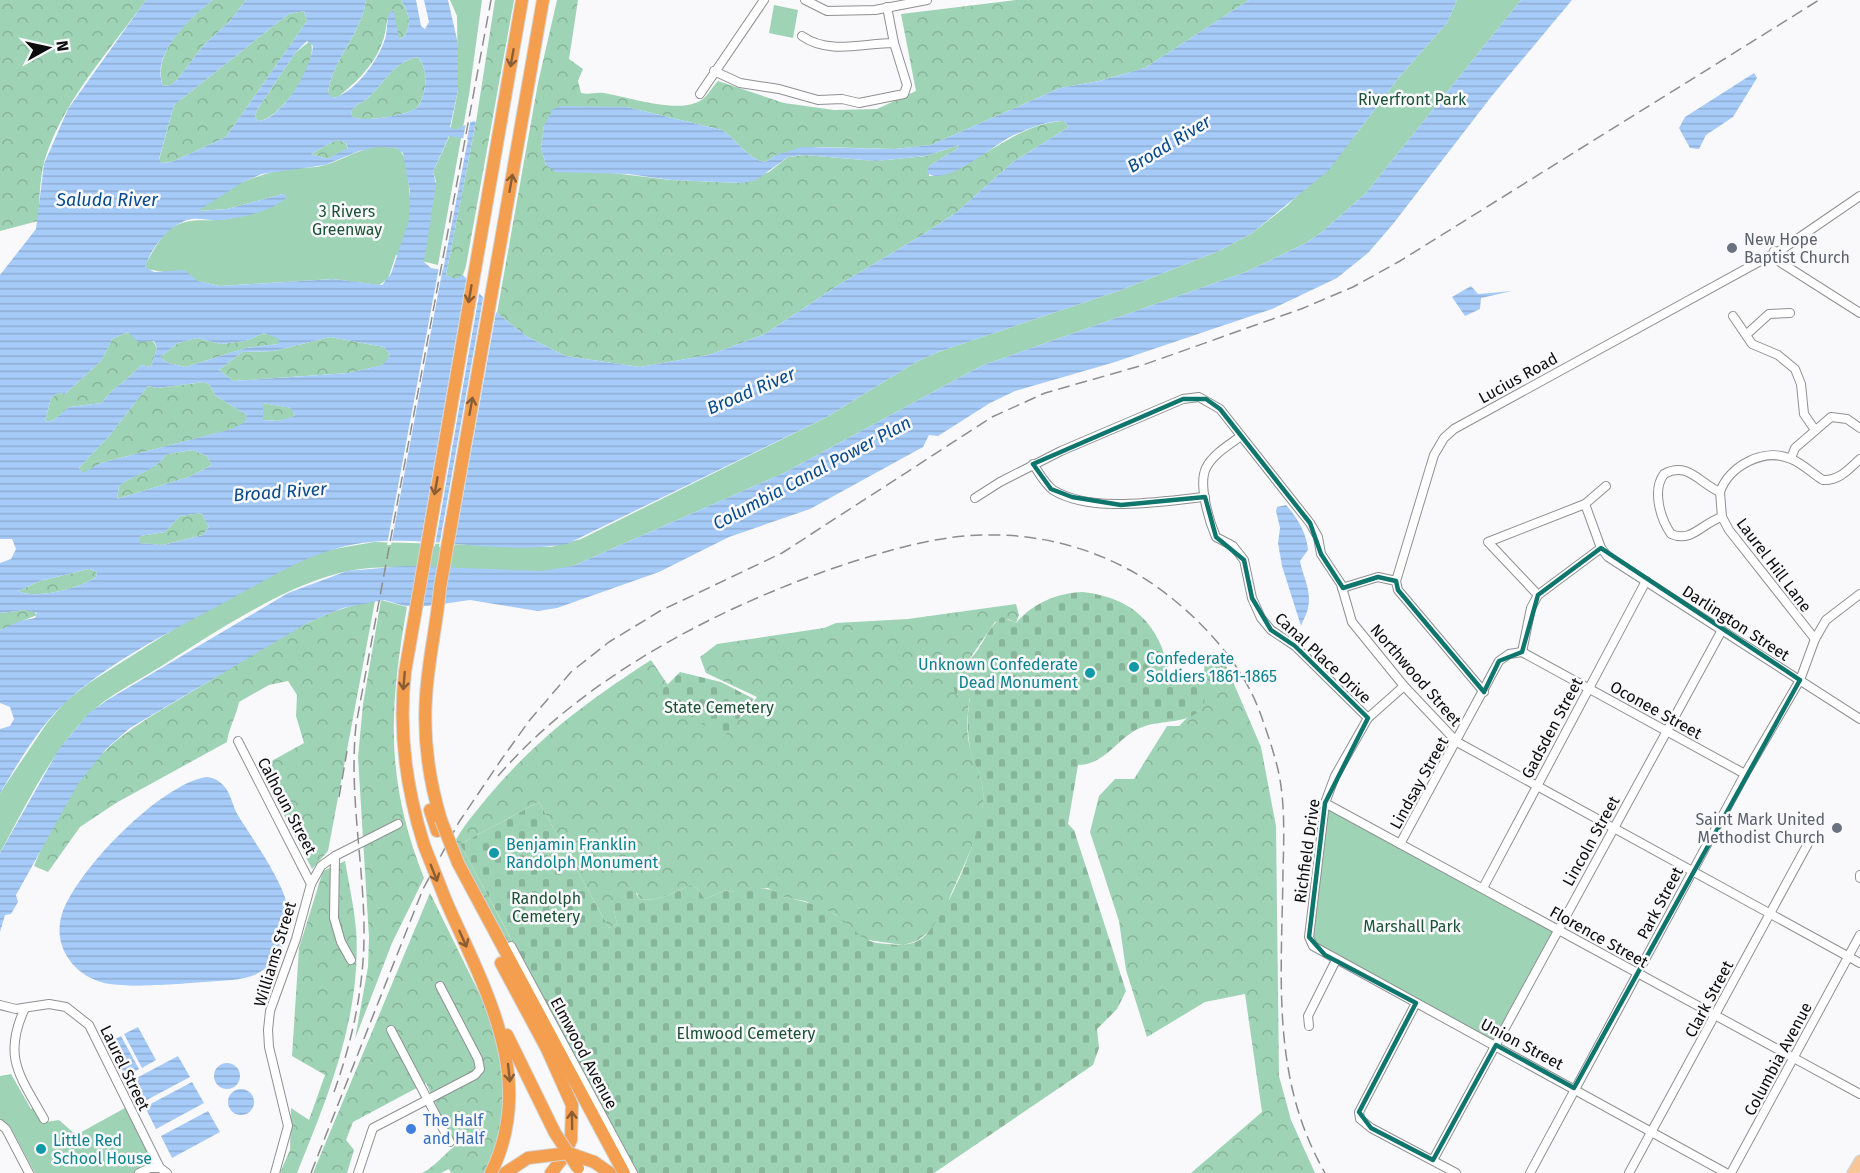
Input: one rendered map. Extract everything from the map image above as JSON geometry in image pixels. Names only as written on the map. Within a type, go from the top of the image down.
[{"type":"highway","points":[[491,1173],[507,1125],[510,1077],[506,1050],[424,845],[409,793],[402,743],[403,683],[522,0]]},
{"type":"highway","points":[[543,0],[434,620],[427,681],[425,726],[429,769],[439,826],[455,867],[570,1097],[573,1119],[570,1140],[562,1159],[551,1173]]},
{"type":"highway","points":[[455,867],[624,1173]]},
{"type":"highway","points":[[479,978],[555,1133],[580,1171]]},
{"type":"highway","points":[[505,1173],[528,1158],[569,1153],[594,1162],[610,1173]]},
{"type":"main road","points":[[1853,1173],[1860,1161]]},
{"type":"street","points":[[700,94],[764,0]]},
{"type":"street","points":[[805,0],[826,11],[887,7],[927,0]]},
{"type":"street","points":[[714,71],[740,83],[779,89],[818,100],[879,101],[904,94],[907,85],[894,43],[887,7]]},
{"type":"street","points":[[802,36],[810,42],[829,47],[894,43]]},
{"type":"street","name":"Lucius Road","points":[[1396,581],[1434,455],[1444,438],[1454,429],[1774,251],[1784,248],[1860,196]]},
{"type":"street","points":[[1774,251],[1780,261],[1860,313]]},
{"type":"street","points":[[1747,334],[1769,314],[1790,313]]},
{"type":"street","points":[[1734,316],[1757,347],[1778,354],[1795,369],[1801,384],[1804,414],[1815,430]]},
{"type":"street","name":"Northwood Street","points":[[975,498],[1033,464],[1099,433],[1190,398],[1199,397],[1214,404],[1310,523],[1318,537],[1321,554],[1342,588],[1352,622],[1404,686],[1457,742],[1860,963]]},
{"type":"street","points":[[1791,458],[1795,448],[1832,417],[1847,419],[1860,428]]},
{"type":"street","name":"Canal Place Drive","points":[[1241,436],[1221,450],[1206,467],[1205,497],[1216,537],[1233,546],[1244,560],[1252,598],[1261,618],[1271,630],[1295,646],[1368,718]]},
{"type":"street","points":[[1722,517],[1711,521],[1690,537],[1680,538],[1671,534],[1661,511],[1658,488],[1664,474],[1682,469],[1689,471],[1704,486],[1720,492],[1727,477],[1744,463],[1769,456],[1791,458],[1823,480],[1839,477],[1860,459]]},
{"type":"street","points":[[1033,464],[1051,489],[1072,497],[1120,505],[1205,497]]},
{"type":"street","points":[[1538,595],[1488,542],[1585,504],[1606,486]]},
{"type":"street","name":"Laurel Hill Lane","points":[[1720,492],[1722,517],[1729,530],[1815,639]]},
{"type":"street","points":[[1522,652],[1531,608],[1538,595],[1601,548],[1585,504]]},
{"type":"street","name":"Darlington Street","points":[[1601,548],[1608,557],[1860,719]]},
{"type":"street","points":[[1342,588],[1378,577],[1396,581],[1398,590],[1484,692]]},
{"type":"street","name":"Gadsden Street","points":[[1483,888],[1646,581]]},
{"type":"street","name":"Park Street","points":[[1530,1173],[1745,774],[1800,680],[1815,639],[1826,620],[1860,594]]},
{"type":"street","name":"Lincoln Street","points":[[1433,1160],[1722,630]]},
{"type":"street","name":"Lindsay Street","points":[[1400,844],[1499,662],[1509,654],[1522,652]]},
{"type":"street","name":"Oconee Street","points":[[1522,652],[1745,774]]},
{"type":"street","name":"Richfield Drive","points":[[1309,937],[1325,803],[1335,776],[1368,718],[1404,686]]},
{"type":"street","name":"Calhoun Street","points":[[238,741],[311,884]]},
{"type":"street","name":"Florence Street","points":[[1325,803],[1860,1094]]},
{"type":"street","name":"Williams Street","points":[[275,1173],[288,1126],[269,1047],[270,1011],[296,939],[311,884],[321,866],[335,856],[398,824]]},
{"type":"street","name":"Clark Street","points":[[1629,1173],[1811,838]]},
{"type":"street","name":"Calhoun Street","points":[[335,856],[334,918],[341,942],[351,960]]},
{"type":"street","name":"Columbia Avenue","points":[[1731,1173],[1860,935]]},
{"type":"street","name":"Union Street","points":[[1309,937],[1312,946],[1336,960],[1496,1045],[1726,1173]]},
{"type":"street","name":"Elmwood Avenue","points":[[511,946],[633,1173]]},
{"type":"street","points":[[1309,1026],[1308,1016],[1336,960]]},
{"type":"street","points":[[358,1173],[373,1128],[475,1075],[479,1064],[440,986]]},
{"type":"street","points":[[1416,1003],[1359,1112],[1360,1119],[1371,1128],[1456,1173]]},
{"type":"street","name":"Laurel Street","points":[[0,1005],[25,1008],[49,1004],[66,1007],[89,1026],[164,1170]]},
{"type":"street","points":[[25,1008],[15,1035],[16,1069],[44,1119]]},
{"type":"street","points":[[391,1030],[450,1142]]},
{"type":"street","points":[[0,1124],[6,1129],[29,1173]]},
{"type":"street","points":[[139,1173],[150,1168],[164,1170]]},
{"type":"highlighted area","points":[[1183,399],[1206,399],[1220,409],[1310,523],[1321,554],[1343,588],[1378,577],[1396,581],[1398,590],[1484,692],[1499,661],[1522,652],[1538,595],[1601,548],[1800,680],[1574,1088],[1496,1045],[1433,1160],[1371,1128],[1359,1112],[1416,1003],[1325,955],[1309,937],[1325,803],[1368,718],[1295,646],[1271,630],[1252,598],[1244,560],[1216,537],[1205,497],[1121,505],[1072,497],[1051,489],[1033,464]]},
{"type":"green space","points":[[0,0],[146,0],[78,92],[56,132],[42,169],[38,221],[0,231]]},
{"type":"green space","points":[[213,0],[246,0],[230,21],[203,46],[177,80],[171,85],[163,86],[161,73],[168,49],[184,26]]},
{"type":"green space","points":[[366,0],[401,0],[408,14],[408,28],[403,38],[399,39],[387,19],[382,43],[372,63],[338,97],[331,98],[328,93],[335,69],[359,24]]},
{"type":"green space","name":"3 Rivers Greenway","points":[[450,0],[482,0],[469,95],[438,265],[396,255],[388,279],[379,285],[333,279],[220,286],[198,281],[179,271],[170,273],[146,269],[145,265],[157,244],[173,227],[190,221],[219,220],[245,215],[261,209],[283,194],[227,209],[198,211],[228,189],[265,174],[294,168],[321,166],[362,150],[381,146],[400,150],[406,160],[410,197],[433,199],[436,181],[433,172],[449,137],[458,90],[457,16]]},
{"type":"green space","points":[[495,0],[514,0],[466,266],[463,275],[455,280],[446,275],[476,122]]},
{"type":"green space","points":[[557,0],[578,0],[569,59],[583,69],[578,81],[581,93],[603,93],[653,104],[681,106],[703,99],[718,81],[784,103],[834,110],[877,109],[916,91],[901,14],[1016,0],[1249,0],[1145,68],[1099,81],[1060,88],[931,145],[895,149],[818,147],[776,155],[766,162],[748,154],[722,130],[627,107],[599,107],[544,126],[541,148],[546,165],[671,180],[742,183],[769,172],[788,157],[804,155],[876,161],[926,156],[959,145],[957,149],[929,166],[929,176],[932,176],[966,164],[1029,129],[1064,121],[1069,127],[1013,162],[957,212],[840,284],[765,334],[709,355],[640,367],[565,356],[526,336],[497,313],[538,83]]},
{"type":"green space","name":"Riverfront Park","points":[[1457,0],[1521,0],[1366,193],[1306,243],[1246,272],[981,366],[784,473],[573,566],[525,573],[395,567],[370,568],[343,572],[287,593],[231,623],[119,691],[94,709],[73,731],[50,764],[0,853],[0,793],[47,723],[65,702],[89,683],[185,622],[278,572],[317,553],[334,549],[374,542],[551,547],[581,539],[825,418],[916,362],[938,352],[1121,290],[1221,250],[1252,233],[1288,205],[1353,138],[1400,76],[1447,23]]},
{"type":"green space","points":[[774,5],[798,10],[793,38],[769,33]]},
{"type":"green space","points":[[304,11],[307,21],[226,137],[172,162],[161,163],[159,160],[174,105],[289,14]]},
{"type":"green space","points":[[310,41],[312,50],[310,62],[296,89],[277,111],[258,121],[255,117],[257,110],[295,53]]},
{"type":"green space","points":[[418,57],[424,69],[425,89],[417,108],[385,117],[358,119],[353,117],[351,114],[354,108],[368,98],[390,73],[402,63]]},
{"type":"green space","points":[[336,140],[345,142],[348,149],[327,159],[311,154]]},
{"type":"green space","points":[[128,332],[153,341],[157,348],[151,367],[141,365],[102,403],[69,407],[54,420],[45,422],[51,398],[58,393],[65,394],[102,360],[112,339]]},
{"type":"green space","points":[[264,333],[279,338],[279,344],[246,348],[186,367],[168,363],[160,357],[178,343],[197,338],[221,344],[246,341]]},
{"type":"green space","points":[[330,337],[384,347],[390,355],[384,365],[349,373],[233,381],[219,370],[242,352],[274,351]]},
{"type":"green space","points":[[204,382],[209,384],[216,396],[247,415],[246,422],[233,429],[101,463],[83,474],[79,468],[110,435],[148,386],[157,388]]},
{"type":"green space","points":[[263,403],[292,408],[295,417],[278,421],[263,420]]},
{"type":"green space","points":[[193,450],[207,456],[212,465],[189,477],[117,499],[119,486],[150,469],[167,454]]},
{"type":"green space","points":[[201,513],[209,527],[203,535],[163,545],[138,543],[140,536],[165,532],[180,516]]},
{"type":"green space","points":[[89,569],[97,572],[96,577],[69,589],[36,594],[18,591],[40,581]]},
{"type":"green space","name":"Elmwood Cemetery","points":[[1083,592],[1101,595],[1130,607],[1151,627],[1165,656],[1169,673],[1204,672],[1207,687],[1201,708],[1192,716],[1140,728],[1096,761],[1078,765],[1068,824],[1074,830],[1126,991],[1117,1009],[1097,1029],[1099,1048],[1093,1065],[934,1173],[637,1173],[460,844],[539,802],[609,928],[617,924],[614,910],[616,892],[633,888],[639,899],[645,900],[672,894],[690,885],[697,888],[705,899],[726,890],[730,892],[758,888],[771,890],[782,897],[831,912],[870,941],[898,945],[918,941],[940,916],[962,873],[978,826],[982,806],[982,785],[969,742],[970,698],[955,694],[952,677],[956,666],[971,658],[995,623],[1002,617],[1016,623],[1046,600],[1064,594]]},
{"type":"green space","points":[[381,600],[407,607],[397,678],[394,744],[402,809],[424,878],[392,943],[355,1039],[368,967],[369,937],[358,757],[363,704]]},
{"type":"green space","points":[[375,601],[328,851],[312,869],[265,778],[268,763],[304,743],[296,716],[297,695],[288,681],[269,685],[239,702],[227,742],[116,803],[80,827],[48,872],[34,866],[53,825],[78,782],[117,740],[278,638],[325,615]]},
{"type":"green space","points":[[1016,604],[1019,615],[1016,623],[1008,619],[995,622],[966,664],[955,694],[970,697],[968,736],[982,782],[983,806],[977,833],[949,899],[949,904],[931,930],[917,941],[903,945],[861,939],[836,915],[805,901],[782,897],[768,888],[730,892],[726,890],[705,899],[697,888],[690,885],[672,894],[645,900],[639,899],[637,893],[614,910],[617,924],[609,928],[539,802],[460,844],[512,941],[506,947],[454,844],[460,832],[486,799],[524,758],[583,707],[627,676],[651,660],[670,688],[730,718],[742,717],[757,697],[706,673],[700,657],[717,644],[824,628],[836,623],[908,619]]},
{"type":"green space","points":[[33,610],[37,615],[0,630],[0,613]]},
{"type":"green space","points":[[1213,652],[1222,656],[1261,747],[1276,826],[1279,1076],[1291,1120],[1315,1173],[1191,1173],[1262,1112],[1245,994],[1205,1002],[1147,1037],[1126,970],[1119,921],[1090,832],[1099,796],[1115,779],[1134,779],[1167,726],[1179,726],[1199,711],[1207,678],[1204,672],[1205,657]]},
{"type":"green space","name":"State Cemetery","points":[[680,672],[721,682],[754,699],[723,738],[658,694]]},
{"type":"green space","name":"Marshall Park","points":[[1325,803],[1558,931],[1496,1045],[1310,942]]},
{"type":"green space","points":[[345,861],[356,929],[354,993],[348,1024],[331,1085],[297,1173],[280,1173],[290,1150],[291,1108],[309,1120],[325,1075],[292,1056],[299,948],[323,871]]},
{"type":"green space","points":[[430,893],[483,1001],[503,1051],[505,1115],[487,1173],[451,1173],[449,1169],[441,1173],[422,1173],[455,1146],[426,1083],[353,1122],[346,1140],[354,1150],[347,1173],[313,1173]]},
{"type":"green space","points":[[11,1074],[31,1109],[34,1107],[46,1122],[59,1120],[76,1135],[125,1108],[154,1162],[134,1173],[35,1173],[11,1128],[0,1121],[0,1076]]},
{"type":"water","points":[[146,0],[213,0],[184,27],[167,49],[160,74],[163,86],[171,85],[177,80],[203,46],[230,21],[246,0],[366,0],[359,24],[331,81],[328,93],[334,98],[350,89],[372,65],[382,48],[390,12],[394,11],[399,39],[403,38],[409,19],[401,0],[416,0],[421,26],[425,29],[429,22],[424,0],[448,0],[458,44],[458,90],[450,127],[455,130],[473,121],[476,122],[446,275],[455,279],[463,275],[497,313],[526,336],[565,356],[640,367],[709,355],[765,334],[840,284],[957,212],[1013,162],[1069,127],[1064,121],[1050,122],[1030,128],[1010,137],[969,164],[946,175],[936,176],[927,173],[929,166],[957,149],[959,145],[926,156],[876,161],[804,155],[788,157],[756,180],[742,183],[671,180],[628,174],[556,172],[546,165],[541,148],[544,126],[553,109],[561,106],[627,107],[722,130],[748,154],[766,162],[776,155],[802,147],[895,149],[931,145],[1060,88],[1099,81],[1145,68],[1249,0],[1457,0],[1447,23],[1400,76],[1328,171],[1252,233],[1221,250],[1121,290],[938,352],[916,362],[825,418],[567,544],[516,548],[387,541],[362,543],[309,558],[124,658],[85,686],[47,722],[0,793],[0,729],[10,726],[14,719],[10,707],[0,703],[0,630],[20,621],[35,618],[37,613],[26,610],[0,613],[0,563],[11,559],[16,549],[12,539],[0,539],[0,275],[36,229],[44,164],[68,109]],"holes":[[[304,11],[307,21],[226,137],[172,162],[161,163],[159,159],[174,105],[289,14]],[[307,41],[313,46],[311,56],[294,92],[276,112],[267,118],[258,121],[255,117],[257,110],[295,53]],[[418,57],[422,62],[425,89],[417,108],[385,117],[366,119],[353,117],[351,114],[354,108],[368,98],[396,68]],[[449,136],[468,139],[443,270],[431,268],[424,262],[436,184],[433,172]],[[336,140],[345,142],[348,148],[327,159],[311,154]],[[378,147],[396,148],[403,153],[410,192],[409,220],[391,274],[382,285],[333,279],[220,286],[198,281],[184,270],[154,272],[145,267],[157,244],[169,230],[184,221],[220,220],[246,216],[264,211],[286,198],[283,194],[227,209],[198,211],[243,182],[262,174],[325,165],[359,151]],[[128,332],[138,342],[154,341],[157,348],[151,367],[141,365],[102,403],[69,407],[54,420],[45,422],[51,398],[58,393],[65,394],[102,360],[112,339]],[[264,333],[279,339],[278,344],[246,348],[186,367],[168,363],[160,357],[178,343],[197,338],[221,344],[246,341]],[[330,337],[384,347],[390,355],[383,365],[349,373],[233,381],[219,370],[242,352],[274,351]],[[204,382],[209,384],[216,396],[247,415],[245,422],[232,429],[101,463],[83,473],[79,468],[110,435],[148,386],[157,388]],[[263,403],[291,408],[295,416],[278,421],[263,420]],[[193,450],[207,456],[212,465],[189,477],[117,499],[119,486],[150,469],[167,454]],[[201,513],[209,527],[203,535],[163,545],[139,543],[140,536],[165,532],[180,516]],[[89,569],[97,572],[96,577],[69,589],[58,592],[18,591],[40,581]]]},
{"type":"water","name":"Columbia Canal Power Plan","points":[[1521,0],[1572,0],[1491,97],[1393,224],[1368,253],[1337,278],[1272,309],[1115,362],[1015,391],[990,403],[938,436],[929,435],[923,447],[810,509],[729,537],[659,572],[557,608],[538,611],[470,600],[427,606],[405,606],[384,600],[343,608],[309,622],[130,728],[106,749],[78,784],[16,895],[18,902],[11,914],[5,915],[0,932],[0,853],[59,749],[89,713],[109,699],[288,593],[347,571],[405,566],[541,571],[573,566],[784,473],[981,366],[1246,272],[1306,243],[1366,193]]},
{"type":"water","points":[[1754,73],[1757,78],[1733,117],[1706,135],[1699,149],[1690,148],[1679,128],[1685,117]]},
{"type":"water","points":[[1471,286],[1478,294],[1512,291],[1481,298],[1480,309],[1465,316],[1452,297]]},
{"type":"water","points":[[1286,505],[1301,526],[1308,550],[1300,561],[1309,596],[1301,626],[1282,566],[1278,543],[1280,528],[1276,511],[1277,507]]},
{"type":"water","points":[[207,777],[218,781],[226,789],[237,813],[284,893],[289,927],[282,948],[266,968],[238,979],[168,985],[125,985],[104,983],[93,979],[74,966],[63,948],[60,926],[62,914],[70,896],[102,853],[145,812],[188,783]]},
{"type":"water","points":[[138,1027],[156,1060],[142,1068],[124,1034]]},
{"type":"water","points":[[121,1036],[139,1069],[126,1077],[108,1043]]},
{"type":"water","points":[[178,1056],[190,1077],[143,1102],[131,1081]]},
{"type":"water","points":[[227,1063],[236,1067],[240,1076],[236,1085],[227,1089],[218,1085],[214,1076],[218,1067]]},
{"type":"water","points":[[192,1082],[204,1103],[156,1129],[145,1107]]},
{"type":"water","points":[[241,1089],[250,1093],[254,1102],[250,1111],[241,1115],[232,1111],[228,1102],[232,1093]]},
{"type":"water","points":[[208,1111],[220,1132],[172,1158],[161,1136]]},
{"type":"pier","points":[[471,118],[391,545],[387,545],[466,123]]},
{"type":"pier","points":[[467,275],[480,289],[435,546],[420,546]]},
{"type":"pier","points":[[484,293],[497,307],[454,547],[439,547]]},
{"type":"railway","points":[[334,1092],[347,1052],[356,1010],[364,947],[354,776],[356,725],[491,0]]},
{"type":"railway","points":[[311,1173],[423,889],[459,822],[529,721],[571,672],[609,642],[660,611],[782,553],[992,417],[1045,393],[1140,366],[1301,309],[1353,287],[1400,261],[1819,0]]},
{"type":"railway","points":[[498,776],[533,739],[573,705],[616,674],[662,646],[709,620],[758,598],[855,561],[934,540],[966,536],[1009,535],[1060,543],[1085,550],[1132,571],[1153,584],[1188,612],[1227,654],[1248,686],[1272,747],[1279,774],[1283,810],[1281,987],[1287,1063],[1295,1100],[1307,1137],[1325,1173]]},
{"type":"railway","points":[[339,797],[347,751]]},
{"type":"place","name":"New Hope Baptist Church","points":[[1732,248]]},
{"type":"place","name":"Confederate Soldiers 1861-1865","points":[[1134,667]]},
{"type":"place","name":"Unknown Confederate Dead Monument","points":[[1090,673]]},
{"type":"place","name":"Saint Mark United Methodist Church","points":[[1837,828]]},
{"type":"place","name":"Benjamin Franklin Randolph Monument","points":[[494,853]]},
{"type":"place","name":"The Half and Half","points":[[411,1129]]},
{"type":"place","name":"Little Red School House","points":[[41,1149]]},
{"type":"water label","name":"Broad River","points":[[1169,144]]},
{"type":"water label","name":"Saluda River","points":[[107,200]]},
{"type":"water label","name":"Broad River","points":[[751,391]]},
{"type":"water label","name":"Broad River","points":[[280,492]]},
{"type":"park label","name":"Randolph Cemetery","points":[[546,907]]}]
